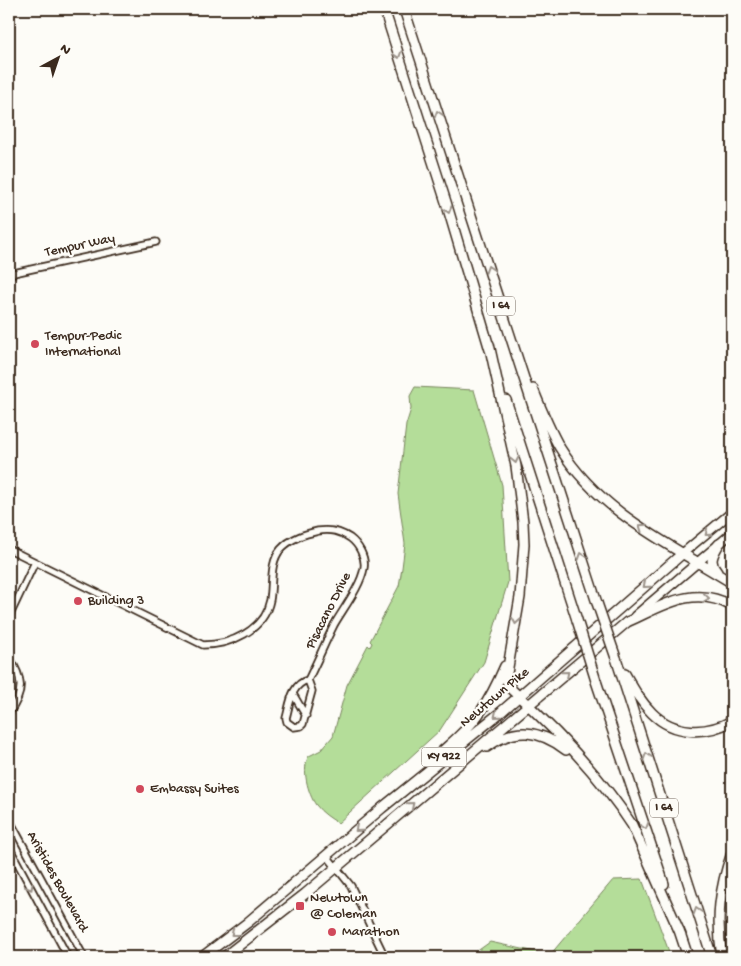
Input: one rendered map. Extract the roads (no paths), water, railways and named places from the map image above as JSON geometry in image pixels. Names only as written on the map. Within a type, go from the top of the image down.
[{"type":"highway","name":"I 64","points":[[384,9],[446,202],[488,344],[596,681],[688,957]]},
{"type":"highway","name":"I 64","points":[[404,9],[712,957]]},
{"type":"highway","points":[[505,319],[548,426],[570,463],[608,503],[649,532],[732,583]]},
{"type":"highway","points":[[488,344],[516,466],[523,522],[524,544],[520,597],[506,679],[508,684],[528,706],[570,747],[609,792],[632,826],[681,935]]},
{"type":"highway","points":[[719,544],[712,556],[712,563],[723,577]]},
{"type":"highway","name":"Newtown Pike","points":[[202,957],[247,923],[382,808],[519,696],[683,553]]},
{"type":"highway","points":[[628,622],[660,606],[687,597],[701,596],[714,598],[732,606]]},
{"type":"highway","name":"Newtown Pike","points":[[224,957],[283,912],[628,622]]},
{"type":"highway","points":[[616,658],[645,706],[653,715],[673,727],[683,730],[703,731],[714,729],[732,721]]},
{"type":"highway","points":[[382,808],[473,721],[493,692],[509,659]]},
{"type":"highway","points":[[427,791],[505,735],[525,733],[542,736],[558,744],[584,764]]},
{"type":"highway","points":[[722,957],[719,907],[727,867],[732,853]]},
{"type":"main road","name":"Newtown Pike","points":[[683,553],[732,512]]},
{"type":"main road","name":"Newtown Pike","points":[[628,622],[732,533]]},
{"type":"street","name":"Tempur Way","points":[[9,274],[156,242]]},
{"type":"street","name":"Pisacano Drive","points":[[9,549],[202,645],[213,645],[238,638],[258,623],[270,602],[272,570],[281,550],[291,541],[304,534],[339,531],[354,541],[363,558],[364,568],[358,584],[334,626],[308,680]]},
{"type":"street","points":[[9,617],[35,562]]},
{"type":"street","points":[[9,657],[18,671],[20,680],[20,693],[10,710]]},
{"type":"street","points":[[308,680],[312,691],[304,724],[294,727],[287,722],[286,718],[293,694],[296,686],[308,680]]},
{"type":"street","points":[[293,694],[306,716]]},
{"type":"street","name":"Aristides Boulevard","points":[[9,820],[84,957]]},
{"type":"street","name":"Aristides Boulevard","points":[[9,847],[68,957]]},
{"type":"street","points":[[327,856],[351,886],[384,957]]},
{"type":"place","name":"Tempur-Pedic International","points":[[35,344]]},
{"type":"place","name":"Building 3","points":[[78,601]]},
{"type":"place","name":"Embassy Suites","points":[[140,789]]},
{"type":"place","name":"Newtown @ Coleman","points":[[300,906]]},
{"type":"place","name":"Marathon","points":[[332,932]]}]
